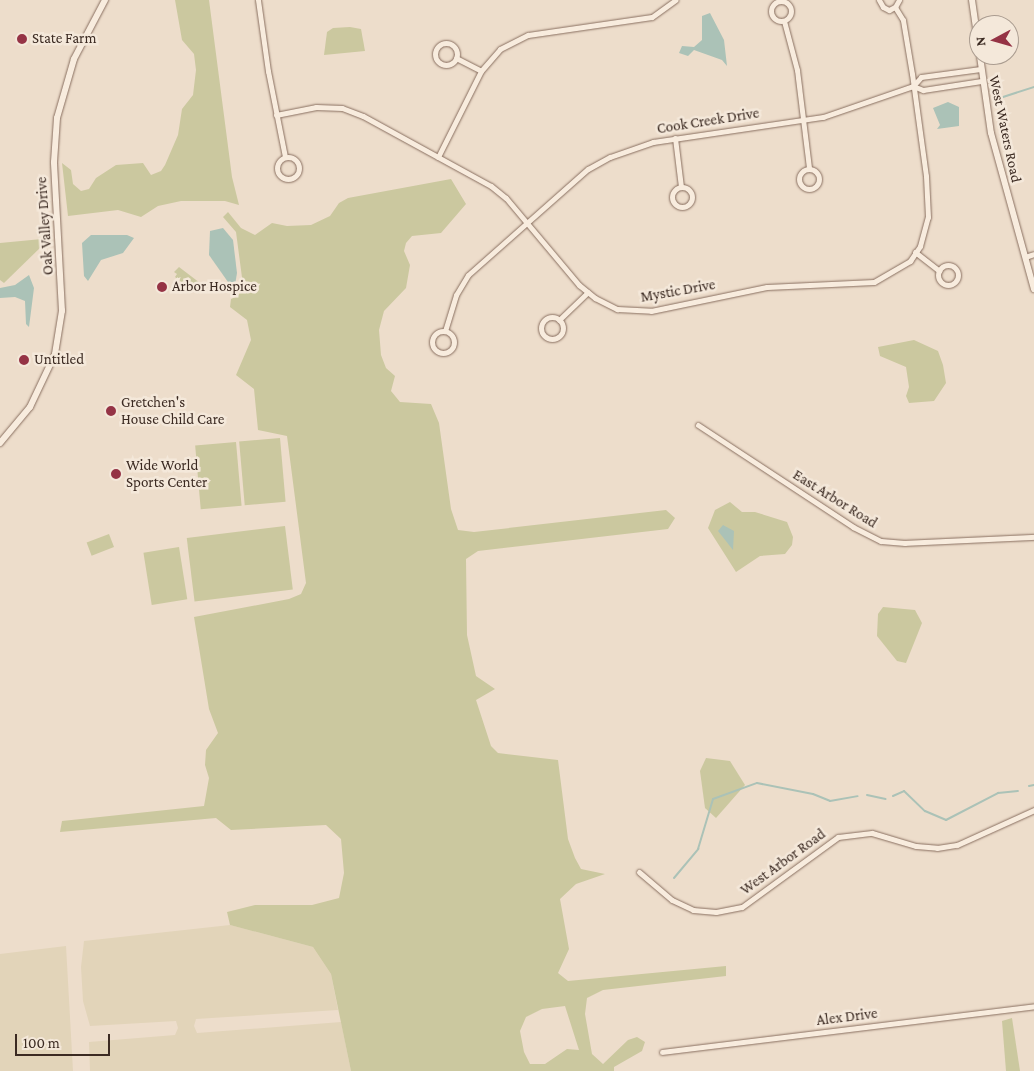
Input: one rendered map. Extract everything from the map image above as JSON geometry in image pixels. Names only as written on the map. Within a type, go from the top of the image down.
[{"type":"street","name":"Oak Valley Drive","points":[[0,443],[30,407],[55,354],[62,311],[54,162],[57,118],[74,59],[105,0]]},
{"type":"street","points":[[258,0],[276,115],[285,157]]},
{"type":"street","points":[[438,157],[481,71],[500,49],[514,40],[528,35],[634,22],[652,18],[676,0]]},
{"type":"street","points":[[879,0],[886,9],[895,7],[899,0]]},
{"type":"street","name":"West Waters Road","points":[[972,0],[980,68],[991,133],[1034,289]]},
{"type":"street","points":[[784,21],[778,21],[771,14],[771,7],[778,1],[785,1],[792,9],[784,21],[797,70],[809,168]]},
{"type":"street","name":"Mystic Drive","points":[[276,115],[316,107],[342,108],[493,187],[527,222],[588,292],[617,309],[651,311],[767,287],[874,282],[901,267],[916,252],[925,230],[928,209],[903,20],[895,7]]},
{"type":"street","points":[[448,43],[455,48],[456,58],[451,64],[441,64],[435,57],[436,49],[440,44],[448,43]]},
{"type":"street","points":[[456,58],[481,71]]},
{"type":"street","name":"Cook Creek Drive","points":[[445,331],[456,295],[468,275],[588,169],[610,157],[640,144],[840,112],[871,98],[913,86],[921,77],[980,68]]},
{"type":"street","name":"Cook Creek Drive","points":[[913,86],[923,90],[982,81]]},
{"type":"street","points":[[675,138],[681,187]]},
{"type":"street","points":[[285,157],[294,158],[299,167],[290,178],[278,171],[280,161],[285,157]]},
{"type":"street","points":[[809,168],[817,173],[819,180],[814,188],[807,189],[801,186],[799,176],[809,168]]},
{"type":"street","points":[[681,187],[692,194],[692,201],[684,207],[675,204],[672,199],[673,192],[681,187]]},
{"type":"street","points":[[916,252],[939,271]]},
{"type":"street","points":[[1025,257],[1034,254]]},
{"type":"street","points":[[951,265],[957,269],[957,280],[953,285],[943,285],[939,280],[939,271],[944,266],[951,265]]},
{"type":"street","points":[[559,320],[588,292]]},
{"type":"street","points":[[550,317],[559,320],[563,328],[561,335],[554,339],[546,337],[542,331],[543,321],[550,317]]},
{"type":"street","points":[[445,331],[452,336],[454,346],[448,353],[439,353],[432,342],[436,334],[445,331]]},
{"type":"street","name":"East Arbor Road","points":[[698,425],[853,527],[881,541],[905,543],[1034,536]]},
{"type":"street","name":"West Arbor Road","points":[[639,872],[672,900],[692,910],[716,912],[742,907],[764,893],[815,851],[838,837],[859,833],[878,833],[916,846],[937,848],[957,845],[1034,810]]},
{"type":"street","name":"Alex Drive","points":[[662,1052],[1034,1006]]},
{"type":"shaded area","points":[[175,0],[209,0],[232,177],[239,205],[225,201],[181,201],[158,206],[141,217],[118,210],[68,216],[62,163],[71,170],[73,184],[81,191],[89,189],[96,178],[116,165],[143,163],[151,175],[161,171],[165,165],[178,135],[182,109],[193,95],[196,70],[194,54],[182,40]]},
{"type":"shaded area","points":[[710,13],[724,40],[727,66],[722,60],[694,50],[688,56],[679,53],[682,46],[694,47],[702,40],[702,16]]},
{"type":"shaded area","points":[[350,27],[361,29],[365,51],[324,55],[327,32],[333,28]]},
{"type":"shaded area","points":[[948,102],[959,107],[959,126],[937,129],[940,125],[933,108]]},
{"type":"shaded area","points":[[451,179],[466,204],[441,233],[412,236],[406,243],[404,251],[410,265],[406,288],[384,311],[379,330],[381,355],[386,368],[395,376],[391,391],[400,402],[431,404],[439,423],[451,509],[458,530],[474,532],[666,510],[675,518],[668,529],[478,551],[466,559],[467,635],[476,676],[495,689],[476,700],[491,746],[498,753],[558,760],[568,839],[575,858],[581,869],[605,874],[576,884],[560,899],[569,949],[558,973],[568,981],[726,966],[726,976],[603,990],[587,998],[585,1014],[592,1054],[603,1064],[628,1040],[637,1037],[645,1042],[642,1051],[614,1067],[614,1071],[351,1071],[331,974],[313,947],[230,925],[227,912],[255,905],[312,905],[339,898],[344,873],[341,839],[326,825],[231,830],[216,818],[60,832],[62,821],[204,806],[209,778],[205,765],[206,750],[218,733],[209,709],[194,617],[289,599],[301,594],[306,583],[287,436],[258,430],[254,389],[236,375],[251,340],[247,320],[230,307],[231,299],[238,296],[243,285],[236,232],[223,217],[228,212],[241,228],[255,235],[272,223],[287,226],[311,225],[330,216],[339,203],[348,198]],"holes":[[[565,1006],[579,1050],[567,1049],[545,1064],[530,1064],[524,1052],[520,1031],[526,1017],[542,1009]]]},
{"type":"shaded area","points":[[223,228],[233,240],[237,273],[235,285],[228,282],[209,255],[210,231]]},
{"type":"shaded area","points":[[91,235],[127,235],[134,238],[123,253],[101,260],[88,281],[84,276],[82,243]]},
{"type":"shaded area","points":[[42,239],[43,245],[4,283],[0,280],[0,243]]},
{"type":"shaded area","points":[[179,267],[200,283],[196,293],[175,277],[177,274],[174,272]]},
{"type":"shaded area","points":[[29,275],[34,288],[29,327],[26,324],[25,301],[15,297],[0,298],[0,288],[15,285]]},
{"type":"shaded area","points":[[914,340],[938,351],[943,365],[946,383],[934,401],[909,403],[906,396],[909,387],[906,367],[880,356],[878,347]]},
{"type":"shaded area","points":[[280,438],[286,502],[245,505],[239,442]]},
{"type":"shaded area","points":[[236,442],[242,506],[201,509],[195,446]]},
{"type":"shaded area","points":[[730,502],[742,512],[755,512],[787,522],[793,537],[792,545],[785,554],[760,556],[736,572],[708,528],[715,510]]},
{"type":"shaded area","points":[[723,525],[734,531],[733,550],[718,531]]},
{"type":"shaded area","points":[[285,526],[293,590],[195,602],[187,538]]},
{"type":"shaded area","points":[[109,534],[114,547],[92,556],[87,543]]},
{"type":"shaded area","points":[[179,547],[187,599],[152,605],[143,553]]},
{"type":"shaded area","points":[[883,607],[915,610],[922,623],[906,663],[897,661],[877,636],[878,614]]},
{"type":"shaded area","points":[[706,758],[730,761],[745,785],[716,818],[705,808],[700,771]]},
{"type":"shaded area","points":[[230,925],[313,947],[331,974],[338,1010],[196,1019],[194,1026],[197,1033],[341,1022],[351,1071],[90,1071],[89,1042],[175,1035],[178,1028],[176,1021],[90,1026],[83,1001],[81,967],[84,941]]},
{"type":"shaded area","points":[[66,946],[73,1071],[0,1071],[0,954]]},
{"type":"shaded area","points":[[1012,1018],[1020,1071],[1006,1071],[1002,1021]]},
{"type":"waterway","points":[[1000,98],[1034,87]]},
{"type":"waterway","points":[[674,878],[698,849],[713,799],[757,783],[813,794],[830,801],[858,796]]},
{"type":"waterway","points":[[1029,786],[1034,785]]},
{"type":"waterway","points":[[893,796],[904,791],[925,811],[946,820],[998,793],[1018,791]]},
{"type":"waterway","points":[[867,795],[886,799]]},
{"type":"place","name":"State Farm","points":[[22,39]]},
{"type":"place","name":"Arbor Hospice","points":[[162,287]]},
{"type":"place","name":"Untitled","points":[[24,360]]},
{"type":"place","name":"Gretchen's House Child Care","points":[[111,411]]},
{"type":"place","name":"Wide World Sports Center","points":[[116,474]]}]
